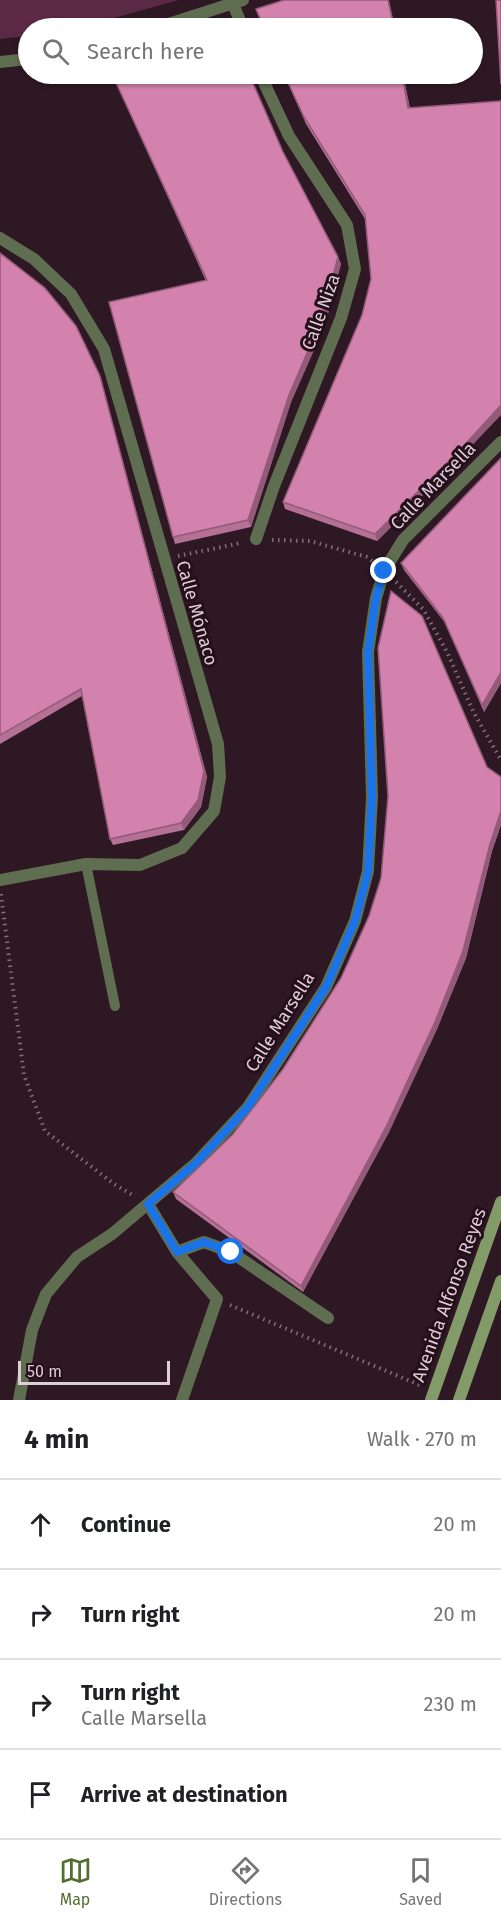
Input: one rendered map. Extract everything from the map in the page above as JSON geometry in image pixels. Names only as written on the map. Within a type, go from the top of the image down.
[{"type":"main road","name":"Avenida Alfonso Reyes","points":[[432,1395],[501,1202]]},
{"type":"main road","points":[[459,1400],[501,1281]]},
{"type":"street","points":[[188,18],[238,2],[241,18]]},
{"type":"street","points":[[0,62],[18,59]]},
{"type":"street","name":"Calle Niza","points":[[256,539],[286,455],[342,318],[355,269],[347,225],[289,136],[265,84]]},
{"type":"street","name":"Calle Mónaco","points":[[0,238],[34,259],[71,294],[104,349],[218,744],[220,777],[214,811],[182,848],[140,865],[86,864],[0,882]]},
{"type":"street","name":"Calle Marsella","points":[[19,1400],[32,1330],[46,1294],[77,1257],[112,1234],[196,1163],[248,1107],[326,987],[355,921],[368,872],[372,797],[368,652],[376,598],[384,571],[402,540],[501,442]]},
{"type":"street","points":[[148,1204],[177,1252],[217,1299],[182,1400]]},
{"type":"street","points":[[177,1252],[204,1242],[231,1252],[328,1318]]},
{"type":"lane","points":[[86,864],[115,1006]]},
{"type":"path","points":[[0,882],[24,1075],[45,1131],[114,1184],[148,1204]]},
{"type":"path","points":[[217,1299],[432,1395]]},
{"type":"shaded area","points":[[0,0],[179,0],[114,18],[18,18],[18,37],[0,39]]},
{"type":"building","points":[[284,0],[388,0],[392,18],[260,18],[256,9]]},
{"type":"building","points":[[496,0],[501,0],[501,84]]},
{"type":"building","points":[[117,84],[253,84],[283,152],[338,257],[322,318],[289,395],[248,520],[173,537],[109,302],[207,280]]},
{"type":"building","points":[[289,84],[404,84],[408,108],[501,101],[501,405],[460,450],[375,534],[283,502],[362,315],[371,279],[365,215],[304,117]]},
{"type":"building","points":[[0,253],[45,288],[76,326],[100,376],[204,771],[198,800],[181,823],[110,839],[81,689],[0,735]]},
{"type":"building","points":[[501,458],[501,672],[482,705],[443,618],[401,563]]},
{"type":"building","points":[[391,591],[422,616],[487,767],[501,777],[501,811],[490,844],[463,951],[435,1022],[387,1125],[301,1286],[173,1192],[233,1134],[283,1069],[341,978],[369,916],[381,878],[388,796],[378,648]]},
{"type":"route","points":[[231,1252],[204,1242],[177,1252],[148,1204],[196,1163],[248,1107],[326,987],[355,921],[368,872],[372,797],[368,652],[376,598],[384,571]]}]
